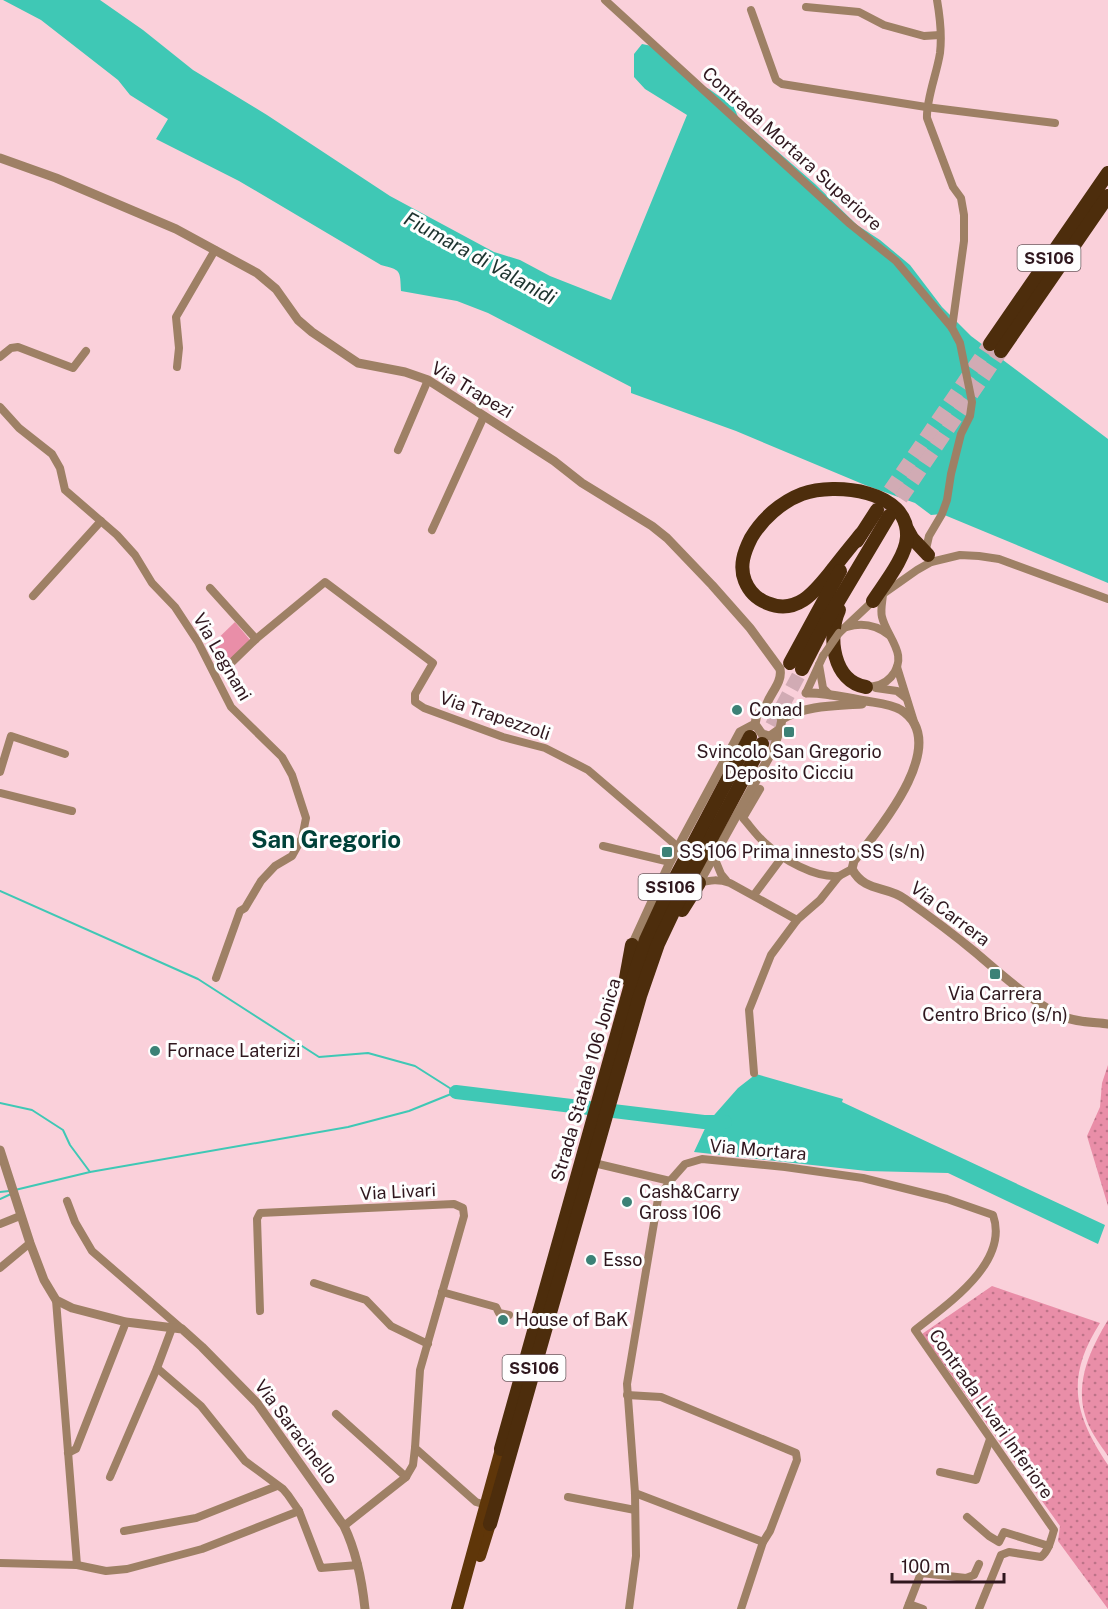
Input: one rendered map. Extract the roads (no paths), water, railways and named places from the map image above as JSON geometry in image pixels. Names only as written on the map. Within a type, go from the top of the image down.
[{"type":"highway","name":"SS106","points":[[1108,173],[996,347],[1108,196]]},
{"type":"highway","points":[[866,687],[850,682],[841,672],[833,636],[837,614],[876,537],[883,513],[861,534],[812,595],[789,606],[770,604],[753,594],[742,571],[743,558],[754,532],[776,509],[790,500],[804,493],[824,489],[844,488],[860,491],[889,503],[899,511],[906,528],[905,550],[878,597]]},
{"type":"highway","points":[[906,528],[930,559]]},
{"type":"highway","points":[[861,534],[796,666],[826,622],[876,537]]},
{"type":"highway","name":"Strada Statale 106 Jonica","points":[[490,1524],[506,1451],[592,1152],[618,1048],[658,944],[756,735]]},
{"type":"highway","name":"Strada Statale 106 Jonica","points":[[618,1048],[616,1030],[646,940],[670,888],[756,735]]},
{"type":"highway","points":[[658,944],[699,884]]},
{"type":"highway","points":[[616,1030],[632,945]]},
{"type":"main road","points":[[457,1609],[486,1505],[506,1451]]},
{"type":"main road","points":[[465,1609],[490,1524]]},
{"type":"street","name":"Contrada Mortara Superiore","points":[[604,0],[850,224],[896,261],[952,328]]},
{"type":"street","points":[[930,559],[926,549],[929,536],[947,500],[951,474],[962,434],[970,416],[972,402],[960,343],[952,328],[964,241],[964,215],[961,198],[953,187],[927,118],[926,107],[931,95],[940,51],[937,0]]},
{"type":"street","points":[[806,7],[859,12],[884,25],[924,36],[940,35]]},
{"type":"street","points":[[751,10],[776,80],[782,84],[926,107],[1055,123]]},
{"type":"street","name":"Via Trapezi","points":[[0,158],[56,178],[176,229],[257,273],[276,290],[298,320],[358,363],[405,372],[428,380],[554,460],[588,487],[652,526],[667,538],[712,585],[750,628],[780,669],[779,681],[767,700],[765,709]]},
{"type":"street","points":[[177,367],[179,348],[176,317],[215,250]]},
{"type":"street","points":[[0,357],[11,348],[18,347],[74,368],[86,351]]},
{"type":"street","points":[[398,450],[428,380]]},
{"type":"street","name":"Via Legnani","points":[[0,407],[20,428],[52,454],[60,468],[65,490],[117,535],[135,555],[152,583],[175,607],[198,642],[231,707],[282,757],[292,776],[306,818],[302,838],[292,856],[275,866],[261,881],[245,908],[240,911],[216,978]]},
{"type":"street","points":[[432,530],[484,416]]},
{"type":"street","points":[[33,596],[100,521]]},
{"type":"street","points":[[795,712],[821,660],[842,631],[878,597],[930,559],[960,555],[999,559],[1108,599]]},
{"type":"street","name":"Via Trapezzoli","points":[[256,639],[325,582],[433,663],[415,694],[415,702],[424,708],[503,737],[545,748],[588,770],[678,847]]},
{"type":"street","points":[[210,588],[256,639],[229,665]]},
{"type":"street","points":[[754,1073],[749,1010],[771,955],[797,920],[820,900],[839,876],[852,869],[854,861],[888,819],[911,778],[918,747],[915,725],[897,667],[898,653],[882,616],[878,597]]},
{"type":"street","points":[[842,631],[864,623],[881,629],[892,638]]},
{"type":"street","points":[[821,660],[824,688],[830,695]]},
{"type":"street","points":[[866,687],[885,683],[897,667]]},
{"type":"street","points":[[866,687],[900,692],[906,697],[911,707]]},
{"type":"street","points":[[806,693],[877,703],[902,711],[915,725]]},
{"type":"street","points":[[806,693],[807,702],[813,707]]},
{"type":"street","points":[[782,719],[795,712],[813,707],[877,703]]},
{"type":"street","points":[[699,884],[773,750],[782,719],[777,711],[765,709],[757,714],[756,735]]},
{"type":"street","points":[[756,735],[758,731],[765,735],[774,735],[780,729]]},
{"type":"street","points":[[632,945],[670,862],[740,732],[756,735]]},
{"type":"street","points":[[0,772],[11,736],[65,754]]},
{"type":"street","points":[[760,789],[743,818],[766,844],[783,856],[822,875],[839,876]]},
{"type":"street","points":[[0,793],[72,812]]},
{"type":"street","points":[[603,846],[670,862]]},
{"type":"street","points":[[754,895],[783,856]]},
{"type":"street","points":[[714,857],[720,874],[730,883]]},
{"type":"street","name":"Via Carrera","points":[[852,869],[856,878],[864,885],[898,894],[940,925],[1019,991],[1062,1016],[1108,1024]]},
{"type":"street","points":[[699,884],[721,879],[797,920]]},
{"type":"street","points":[[0,1150],[19,1214],[44,1280],[56,1300],[77,1565]]},
{"type":"street","points":[[592,1152],[670,1181]]},
{"type":"street","name":"Via Mortara","points":[[629,1609],[636,1556],[635,1493],[627,1395],[632,1347],[658,1199],[670,1181],[686,1164],[702,1159],[785,1167],[863,1178],[947,1199],[993,1215]]},
{"type":"street","points":[[67,1202],[75,1222],[92,1251],[177,1328]]},
{"type":"street","name":"Via Livari","points":[[260,1311],[257,1219],[260,1213],[454,1204],[463,1208],[464,1216],[420,1370],[413,1465],[406,1477]]},
{"type":"street","points":[[0,1224],[19,1214]]},
{"type":"street","name":"Contrada Livari Inferiore","points":[[993,1215],[996,1223],[994,1249],[970,1286],[915,1330],[1054,1530],[1049,1546]]},
{"type":"street","points":[[0,1268],[30,1243]]},
{"type":"street","points":[[314,1283],[366,1300],[390,1326],[428,1344]]},
{"type":"street","points":[[442,1292],[496,1307],[499,1313],[509,1315]]},
{"type":"street","points":[[56,1300],[72,1308],[126,1322],[177,1328]]},
{"type":"street","points":[[68,1453],[76,1449],[126,1322]]},
{"type":"street","points":[[110,1477],[157,1368],[177,1328]]},
{"type":"street","name":"Via Saracinello","points":[[177,1328],[202,1347],[257,1403],[344,1526],[354,1547],[365,1609]]},
{"type":"street","points":[[157,1368],[201,1406],[245,1461],[283,1489],[299,1511],[321,1568],[358,1564]]},
{"type":"street","points":[[627,1395],[662,1397],[796,1453],[797,1460],[770,1531],[763,1542],[741,1609]]},
{"type":"street","points":[[336,1414],[406,1477],[344,1526]]},
{"type":"street","points":[[940,1472],[976,1480],[990,1439]]},
{"type":"street","points":[[415,1448],[476,1502],[486,1505]]},
{"type":"street","points":[[124,1531],[196,1518],[277,1486]]},
{"type":"street","points":[[635,1493],[763,1542]]},
{"type":"street","points":[[568,1497],[635,1510]]},
{"type":"street","points":[[0,1563],[77,1565],[106,1571],[127,1569],[202,1549],[299,1511]]},
{"type":"street","points":[[967,1516],[999,1542],[1004,1532],[1049,1546],[1041,1557],[1009,1552],[1001,1555],[979,1609]]},
{"type":"street","points":[[923,1609],[908,1606],[921,1574],[966,1578],[974,1575],[979,1564]]},
{"type":"water","name":"Fiumara di Valanidi","points":[[3,0],[100,0],[143,30],[193,70],[267,115],[390,196],[494,252],[520,260],[550,276],[611,300],[687,115],[645,89],[634,77],[634,54],[642,44],[652,46],[693,82],[709,89],[734,107],[738,117],[815,184],[857,225],[880,240],[910,265],[942,307],[971,336],[1108,439],[1108,583],[942,514],[931,515],[915,503],[865,485],[736,431],[631,393],[631,387],[488,313],[457,301],[401,291],[400,275],[396,270],[381,265],[239,181],[156,139],[168,119],[130,95],[118,80],[41,20]]},
{"type":"water","points":[[756,1074],[843,1099],[842,1102],[1105,1225],[1098,1244],[948,1173],[867,1171],[694,1152],[708,1122],[738,1088]]},
{"type":"waterway","points":[[0,891],[198,979],[319,1057],[368,1053],[415,1066],[456,1092]]},
{"type":"waterway","points":[[15,1190],[90,1172],[348,1127],[409,1111],[456,1092]]},
{"type":"waterway","points":[[456,1092],[704,1122],[725,1122]]},
{"type":"waterway","points":[[0,1103],[32,1110],[63,1130],[70,1145],[90,1172]]},
{"type":"waterway","points":[[0,1192],[9,1191]]},
{"type":"waterway","points":[[0,1199],[11,1194]]},
{"type":"tunnel","points":[[878,508],[990,344]]},
{"type":"tunnel","points":[[889,516],[1001,351]]},
{"type":"tunnel","points":[[762,744],[802,669]]},
{"type":"place","name":"Conad","points":[[737,710]]},
{"type":"place","name":"Svincolo San Gregorio Deposito Cicciu","points":[[789,732]]},
{"type":"place","name":"SS 106 Prima innesto SS (s/n)","points":[[667,852]]},
{"type":"place","name":"Via Carrera Centro Brico (s/n)","points":[[995,974]]},
{"type":"place","name":"Fornace Laterizi","points":[[155,1051]]},
{"type":"place","name":"Cash&Carry Gross 106","points":[[627,1202]]},
{"type":"place","name":"Esso","points":[[591,1260]]},
{"type":"place","name":"House of BaK","points":[[503,1320]]},
{"type":"district","name":"San Gregorio","points":[[326,840]]}]
